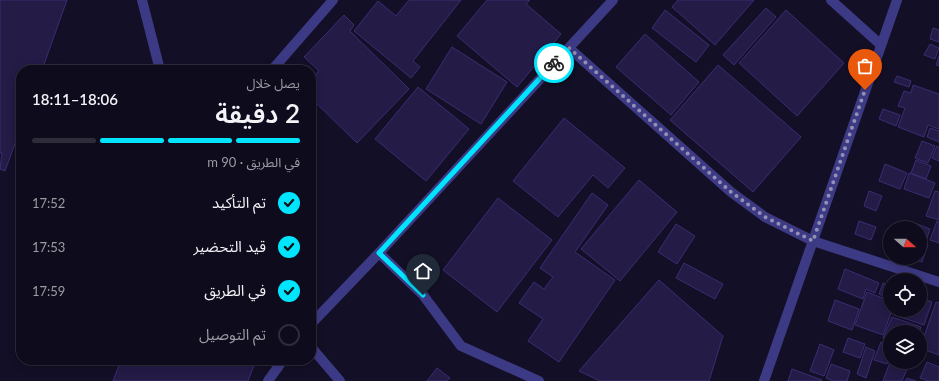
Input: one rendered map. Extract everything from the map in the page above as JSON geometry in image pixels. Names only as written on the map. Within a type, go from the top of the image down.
[{"type":"street","points":[[142,0],[159,65]]},
{"type":"street","points":[[276,65],[333,0]]},
{"type":"street","points":[[316,319],[379,253],[613,0]]},
{"type":"street","points":[[831,0],[881,45]]},
{"type":"street","points":[[764,381],[897,0]]},
{"type":"street","points":[[569,48],[731,192],[765,217],[813,241],[939,282]]},
{"type":"street","points":[[379,253],[423,295],[461,346],[539,381]]},
{"type":"street","points":[[316,353],[340,381]]},
{"type":"street","points":[[268,381],[279,365]]},
{"type":"building","points":[[0,0],[67,0],[44,65],[16,65],[16,141],[5,171],[0,169],[2,153],[0,153]]},
{"type":"building","points":[[409,0],[461,0],[413,61],[420,67],[411,78],[354,31],[378,1],[396,16]]},
{"type":"building","points":[[487,0],[530,0],[526,4],[561,34],[517,87],[457,36]]},
{"type":"building","points":[[678,0],[754,0],[715,45],[672,7]]},
{"type":"building","points":[[766,8],[776,17],[734,65],[723,55]]},
{"type":"building","points":[[665,10],[709,45],[696,62],[652,28]]},
{"type":"building","points":[[786,10],[844,63],[797,116],[739,63]]},
{"type":"building","points":[[344,15],[354,25],[350,31],[409,89],[357,143],[316,103],[316,74],[319,71],[316,68],[316,65],[313,65],[304,57]]},
{"type":"building","points":[[933,28],[939,30],[939,42],[930,39]]},
{"type":"building","points":[[645,34],[699,82],[671,115],[616,67]]},
{"type":"building","points":[[930,44],[939,48],[935,59],[924,55]]},
{"type":"building","points":[[452,47],[507,82],[481,124],[426,89]]},
{"type":"building","points":[[939,56],[939,66],[936,65]]},
{"type":"building","points":[[718,65],[801,137],[753,192],[670,120]]},
{"type":"building","points":[[897,76],[911,81],[909,87],[894,82]]},
{"type":"building","points":[[913,85],[939,94],[939,129],[928,125],[924,137],[898,127],[905,108],[898,106],[904,91],[911,93]]},
{"type":"building","points":[[418,87],[469,129],[426,181],[375,139]]},
{"type":"building","points":[[883,109],[900,115],[896,126],[879,119]]},
{"type":"building","points":[[564,118],[625,168],[608,188],[593,175],[558,217],[513,181]]},
{"type":"building","points":[[930,128],[939,131],[939,142],[927,137]]},
{"type":"building","points":[[922,141],[935,146],[928,163],[915,158]]},
{"type":"building","points":[[937,146],[939,147],[939,161],[932,158]]},
{"type":"building","points":[[916,160],[931,166],[926,179],[911,173]]},
{"type":"building","points":[[885,164],[907,173],[900,189],[879,181]]},
{"type":"building","points":[[909,173],[935,183],[929,198],[904,189]]},
{"type":"building","points":[[639,180],[677,212],[620,281],[581,249]]},
{"type":"building","points":[[869,191],[882,196],[876,211],[864,206]]},
{"type":"building","points":[[935,191],[939,192],[939,220],[926,216]]},
{"type":"building","points":[[592,193],[608,205],[575,252],[615,280],[559,362],[528,341],[543,319],[519,303],[534,282],[544,289],[553,277],[540,268]]},
{"type":"building","points":[[498,198],[552,240],[497,312],[443,270]]},
{"type":"building","points":[[859,221],[876,227],[871,240],[855,234]]},
{"type":"building","points":[[937,221],[939,222],[939,243],[930,240]]},
{"type":"building","points":[[676,224],[695,236],[677,264],[658,252]]},
{"type":"building","points":[[927,228],[930,229],[927,238]]},
{"type":"building","points":[[684,263],[723,284],[715,299],[676,278]]},
{"type":"building","points":[[845,269],[879,283],[875,293],[866,289],[863,299],[838,289]]},
{"type":"building","points":[[659,280],[723,336],[709,381],[600,381],[579,371]]},
{"type":"building","points":[[883,283],[883,296],[879,294]]},
{"type":"building","points":[[867,292],[883,298],[883,317],[889,317],[887,325],[883,325],[883,335],[855,325]]},
{"type":"building","points":[[835,300],[859,309],[852,330],[828,321]]},
{"type":"building","points":[[927,300],[932,302],[927,316]]},
{"type":"building","points":[[936,302],[939,303],[939,355],[927,351],[927,328]]},
{"type":"building","points":[[892,317],[915,325],[889,325]]},
{"type":"building","points":[[900,317],[927,317],[924,325]]},
{"type":"building","points":[[848,338],[865,344],[860,358],[843,352]]},
{"type":"building","points":[[881,342],[883,343],[883,363],[874,360]]},
{"type":"building","points":[[820,344],[834,350],[824,376],[810,371]]},
{"type":"building","points":[[866,347],[875,351],[866,378],[857,374]]},
{"type":"building","points":[[927,362],[939,367],[939,381],[928,381],[920,378],[924,369],[927,369]]},
{"type":"building","points":[[831,364],[850,371],[847,381],[833,381],[826,378]]},
{"type":"building","points":[[119,365],[254,365],[248,381],[113,381]]},
{"type":"building","points":[[437,368],[450,378],[447,381],[427,381]]},
{"type":"building","points":[[792,369],[822,380],[788,381]]},
{"type":"building","points":[[887,369],[907,369],[902,381],[883,381]]},
{"type":"building","points":[[907,378],[916,381],[905,381]]},
{"type":"way so far","points":[[554,63],[569,48],[731,192],[765,217],[813,241],[865,90]]},
{"type":"route","points":[[423,295],[379,253],[554,63]]}]
